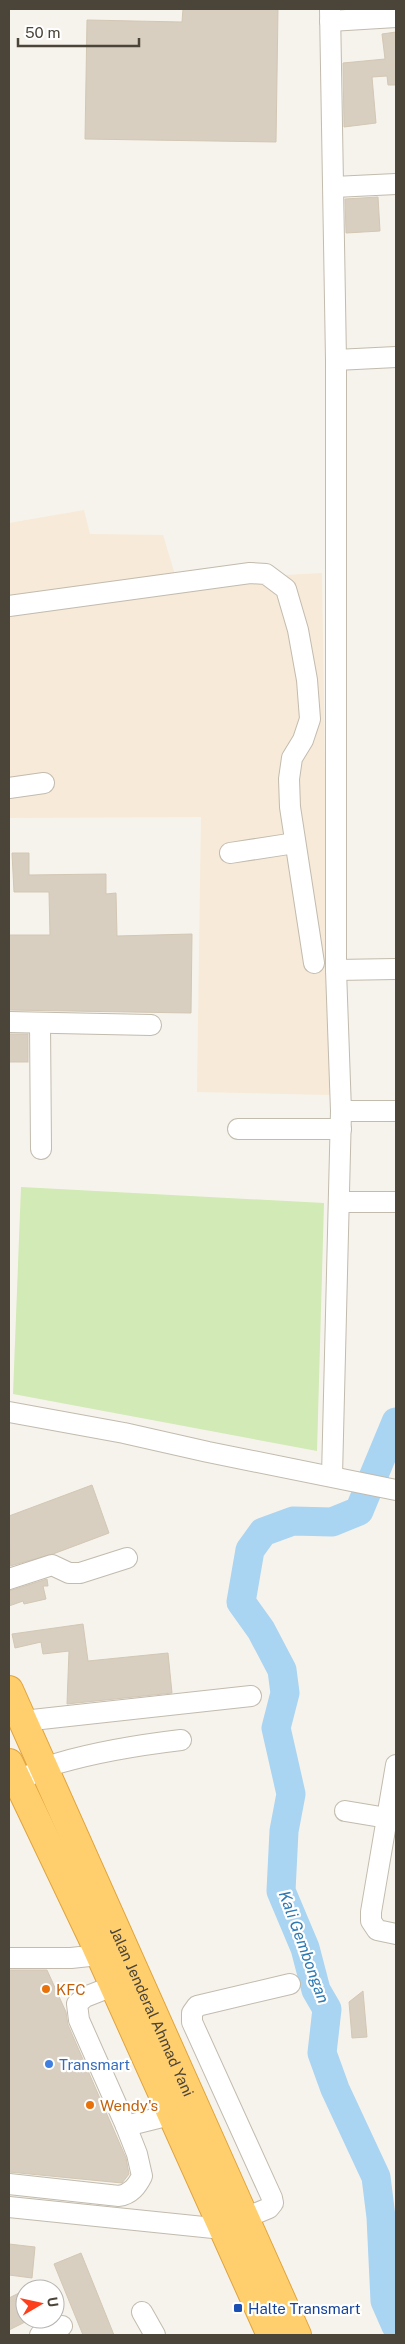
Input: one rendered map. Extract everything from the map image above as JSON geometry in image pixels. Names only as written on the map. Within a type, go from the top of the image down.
[{"type":"highway","name":"Jalan Jenderal Ahmad Yani","points":[[9,1690],[43,1767],[101,1940],[113,1986],[180,2105]]},
{"type":"highway","name":"Jalan Jenderal Ahmad Yani","points":[[11,1774],[101,1940],[180,2105],[234,2224],[296,2335]]},
{"type":"highway","name":"Jalan Jenderal Ahmad Yani","points":[[234,2224],[271,2335]]},
{"type":"street","points":[[341,1478],[341,1120],[336,970],[336,360],[330,15],[396,17]]},
{"type":"street","points":[[334,187],[396,184]]},
{"type":"street","points":[[336,360],[396,357]]},
{"type":"street","points":[[9,606],[250,572],[266,574],[276,579],[286,589],[294,614],[308,690],[310,719],[302,740],[292,758],[289,779],[290,807],[314,963]]},
{"type":"street","points":[[9,788],[44,783]]},
{"type":"street","points":[[230,853],[295,843]]},
{"type":"street","points":[[336,970],[396,969]]},
{"type":"street","points":[[9,1022],[151,1025]]},
{"type":"street","points":[[40,1023],[41,1150]]},
{"type":"street","points":[[238,1129],[341,1120],[396,1111]]},
{"type":"street","points":[[340,1202],[396,1202]]},
{"type":"street","points":[[9,1412],[124,1432],[208,1452],[396,1490]]},
{"type":"street","points":[[9,1579],[52,1565],[69,1574],[80,1573],[127,1558]]},
{"type":"street","points":[[23,1721],[251,1696]]},
{"type":"street","points":[[11,1774],[103,1751],[181,1740]]},
{"type":"street","points":[[396,1765],[371,1920],[377,1930],[396,1934]]},
{"type":"street","points":[[345,1811],[387,1818]]},
{"type":"street","points":[[9,1958],[71,1958],[101,1940]]},
{"type":"street","points":[[9,2207],[234,2224],[270,2208],[273,2203],[272,2198],[192,2022],[192,2013],[197,2006],[290,1984]]},
{"type":"street","points":[[9,2184],[119,2196],[127,2194],[138,2184],[142,2176],[137,2154],[79,2020],[77,2004],[85,1997],[113,1986]]},
{"type":"street","points":[[126,2126],[180,2105],[219,2081]]},
{"type":"street","points":[[142,2312],[155,2335]]},
{"type":"street","points":[[40,2335],[55,2329]]},
{"type":"shaded area","points":[[84,510],[90,534],[163,535],[177,581],[322,573],[330,1095],[197,1092],[201,817],[9,818],[9,523]]},
{"type":"green space","points":[[21,1187],[324,1203],[317,1451],[13,1394]]},
{"type":"building","points":[[183,9],[278,9],[276,142],[85,139],[87,20],[182,22]]},
{"type":"building","points":[[396,32],[396,85],[388,85],[387,76],[372,77],[376,123],[344,127],[343,63],[385,59],[382,34]]},
{"type":"building","points":[[378,197],[380,231],[346,233],[345,199]]},
{"type":"building","points":[[12,853],[29,853],[29,875],[106,874],[106,894],[116,893],[117,936],[192,934],[191,1013],[9,1010],[9,935],[50,935],[49,892],[14,892]]},
{"type":"building","points":[[9,1034],[28,1034],[28,1062],[9,1062]]},
{"type":"building","points":[[92,1485],[109,1533],[53,1554],[10,1566],[9,1516]]},
{"type":"building","points":[[47,1579],[48,1586],[43,1586],[46,1599],[24,1604],[23,1601],[9,1606],[9,1591]]},
{"type":"building","points":[[83,1624],[88,1661],[168,1653],[172,1693],[67,1704],[69,1651],[43,1654],[41,1642],[15,1648],[12,1634]]},
{"type":"building","name":"Transmart","points":[[9,1970],[47,1970],[66,2012],[68,2025],[126,2158],[129,2174],[122,2183],[9,2172]]},
{"type":"building","points":[[363,1991],[367,2037],[352,2038],[349,2002]]},
{"type":"building","points":[[9,2244],[35,2247],[32,2278],[9,2275]]},
{"type":"building","points":[[81,2253],[114,2335],[83,2335],[65,2291],[65,2279],[60,2279],[54,2264]]},
{"type":"building","points":[[15,2295],[15,2327],[9,2330],[9,2298]]},
{"type":"waterway","name":"Kali Gembongan","points":[[396,1422],[359,1511],[332,1522],[293,1521],[263,1532],[250,1550],[241,1602],[261,1630],[282,1670],[285,1693],[276,1728],[291,1794],[284,1831],[281,1891],[305,1948],[316,1990],[327,2009],[322,2053],[335,2089],[376,2177],[381,2217],[385,2301],[396,2326]]},
{"type":"place","name":"KFC","points":[[46,1989]]},
{"type":"place","name":"Transmart","points":[[49,2064]]},
{"type":"place","name":"Wendy's","points":[[90,2105]]},
{"type":"place","name":"Halte Transmart","points":[[238,2308]]}]
